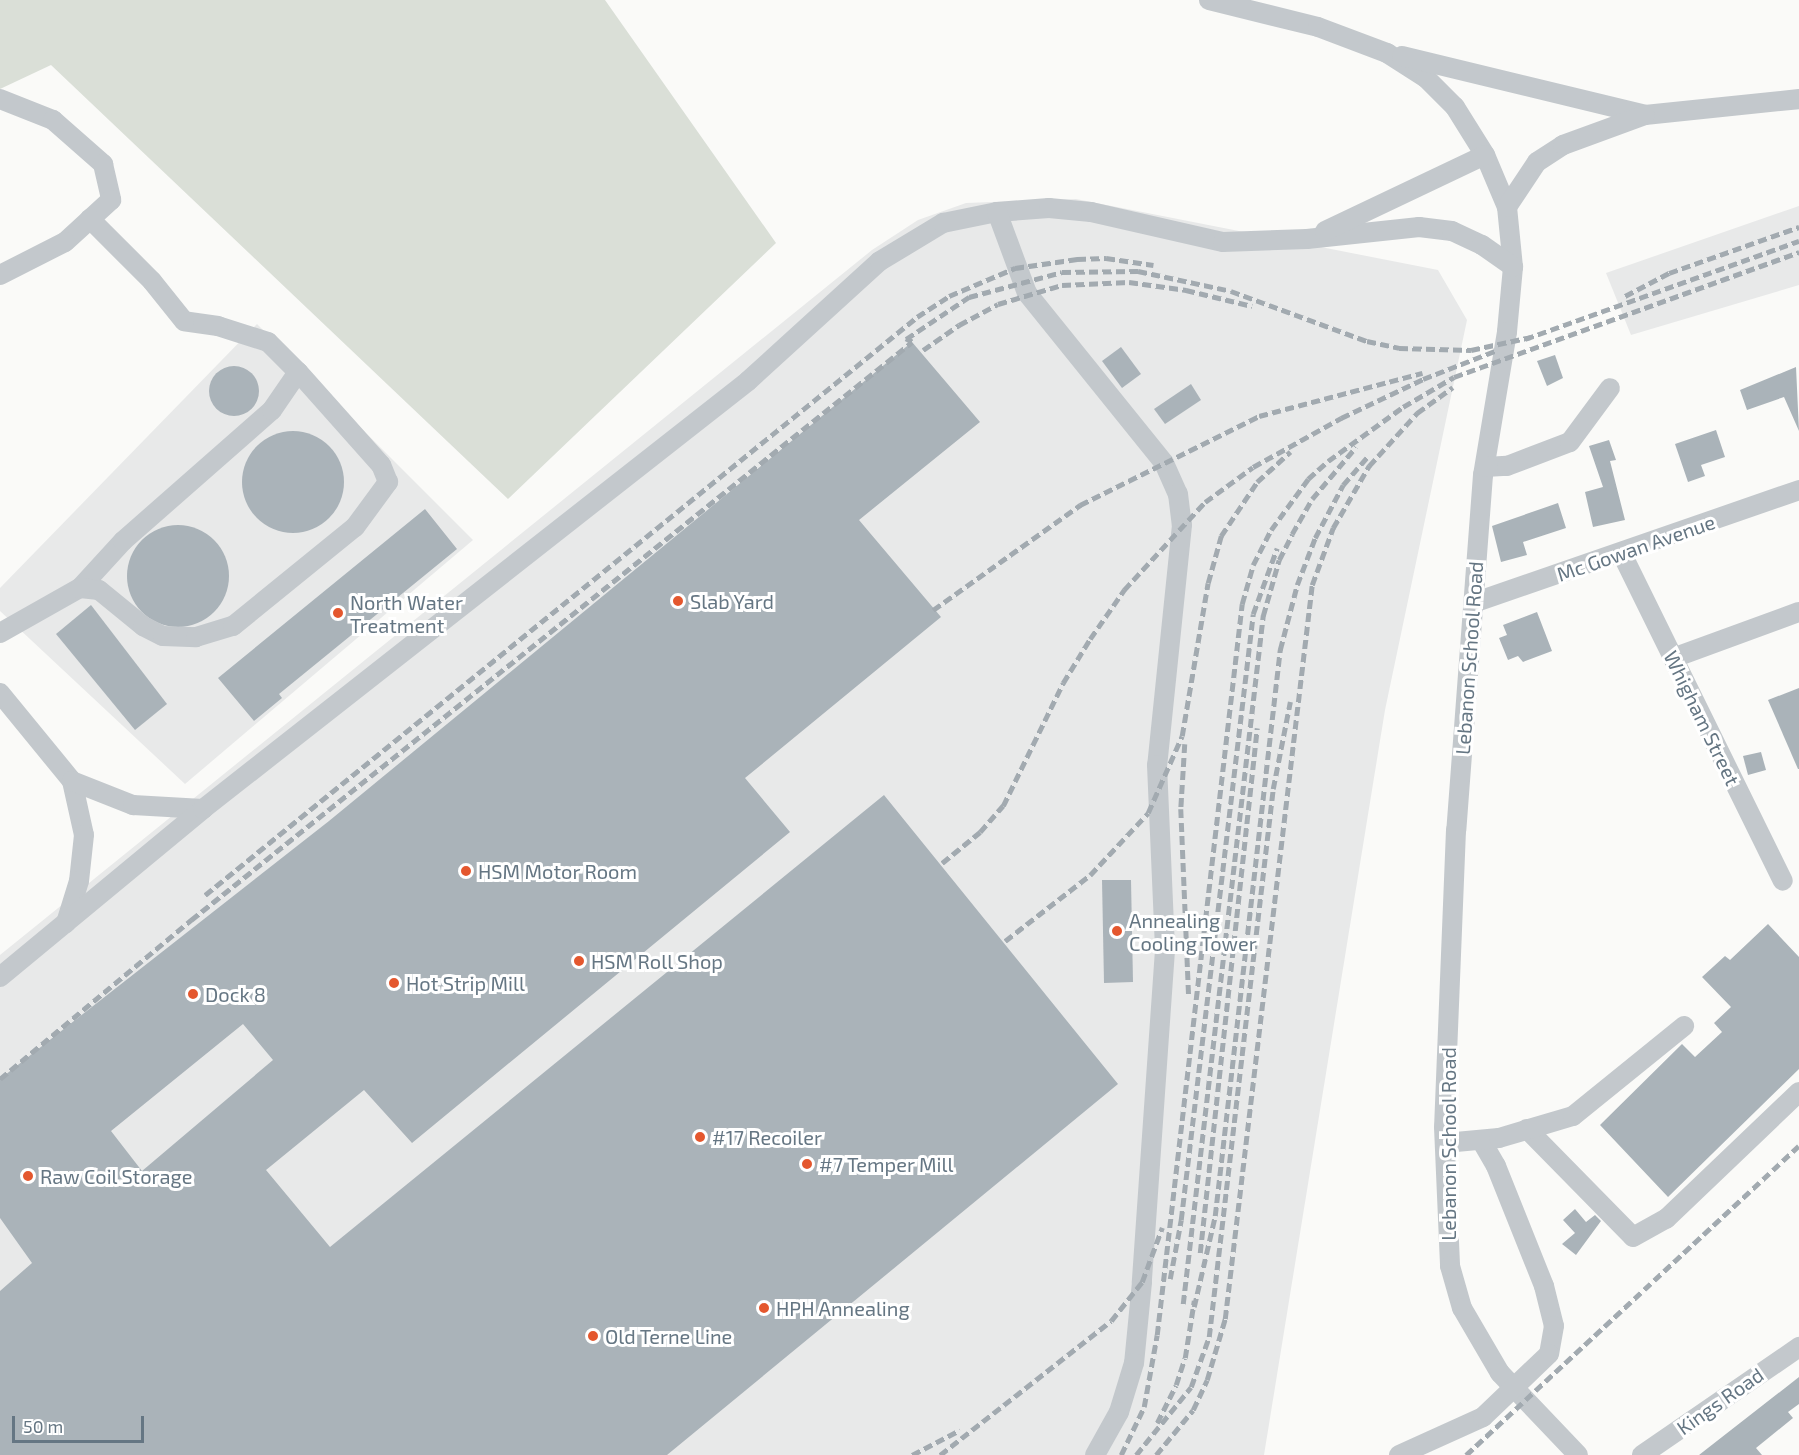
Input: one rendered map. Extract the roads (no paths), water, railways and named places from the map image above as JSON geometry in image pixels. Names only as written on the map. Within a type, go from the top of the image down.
[{"type":"street","name":"Lebanon School Road","points":[[1209,0],[1318,27],[1387,53],[1426,78],[1455,107],[1485,155],[1507,207],[1513,267],[1507,332],[1485,467],[1456,830],[1445,1143],[1449,1266],[1462,1308],[1500,1373],[1578,1455]]},
{"type":"street","points":[[1387,53],[1645,115]]},
{"type":"street","points":[[0,99],[52,120],[104,164],[111,200],[64,242],[0,275]]},
{"type":"street","points":[[1507,207],[1537,162],[1563,145],[1645,115],[1799,99]]},
{"type":"street","points":[[1307,239],[1485,155]]},
{"type":"street","points":[[0,977],[204,809],[748,381],[880,261],[943,223],[997,212],[1049,208],[1091,212],[1223,242],[1307,239],[1399,228],[1441,230],[1482,245],[1513,267]]},
{"type":"street","points":[[997,212],[1027,294],[1164,463],[1178,494],[1182,525],[1157,765],[1165,950],[1142,1282],[1134,1363],[1119,1412],[1095,1455]]},
{"type":"street","points":[[80,588],[99,590],[143,626],[164,636],[196,637],[233,626],[355,527],[388,482],[381,465],[268,342],[218,326],[184,321],[152,281],[90,219]]},
{"type":"street","points":[[0,633],[80,588],[123,541],[272,410],[298,372]]},
{"type":"street","points":[[1485,467],[1507,466],[1570,442],[1610,388]]},
{"type":"street","name":"Mc Gowan Avenue","points":[[1473,603],[1622,554],[1799,490]]},
{"type":"street","name":"Whigham Street","points":[[1622,554],[1783,881]]},
{"type":"street","points":[[1673,658],[1799,612]]},
{"type":"street","points":[[0,693],[72,781],[84,835],[79,881],[66,923]]},
{"type":"street","points":[[72,781],[133,805],[204,809]]},
{"type":"street","points":[[1445,1143],[1481,1140],[1572,1116],[1684,1026]]},
{"type":"street","points":[[1527,1129],[1633,1237],[1666,1219],[1799,1092]]},
{"type":"street","points":[[1399,1455],[1483,1417],[1549,1354],[1554,1326],[1544,1286],[1496,1166],[1481,1140]]},
{"type":"street","name":"Kings Road","points":[[1642,1455],[1799,1347]]},
{"type":"railway","points":[[1625,296],[1669,273],[1799,227]]},
{"type":"railway","points":[[1525,339],[1799,241]]},
{"type":"railway","points":[[1121,1455],[1144,1407],[1157,1335],[1242,604],[1253,565],[1271,530],[1308,479],[1328,461],[1403,407],[1454,377],[1799,252]]},
{"type":"railway","points":[[205,895],[917,317],[949,296],[1015,268],[1077,259],[1106,258],[1153,265]]},
{"type":"railway","points":[[0,1079],[191,920],[912,342],[906,339],[969,297],[1062,272],[1138,271],[1231,291],[1367,341],[1399,348],[1471,350],[1531,337]]},
{"type":"railway","points":[[923,350],[959,325],[998,304],[1062,285],[1129,282],[1186,290],[1252,306]]},
{"type":"railway","points":[[942,863],[980,832],[1003,806],[1063,683],[1090,639],[1124,590],[1205,502],[1253,467],[1341,418],[1423,379],[1495,351]]},
{"type":"railway","points":[[933,610],[1080,505],[1259,416],[1422,373]]},
{"type":"railway","points":[[1156,1455],[1193,1410],[1207,1380],[1225,1319],[1312,585],[1333,528],[1369,466],[1417,413],[1453,387]]},
{"type":"railway","points":[[1183,1304],[1263,616],[1279,560],[1292,534],[1312,499],[1356,447]]},
{"type":"railway","points":[[1005,941],[1090,875],[1148,813],[1182,736],[1208,583],[1221,536],[1257,482],[1290,452]]},
{"type":"railway","points":[[1194,1307],[1215,1216],[1280,650],[1297,585],[1315,538],[1343,485],[1369,455]]},
{"type":"railway","points":[[1170,1279],[1181,1220],[1253,614],[1277,548]]},
{"type":"railway","points":[[1136,1455],[1191,1387],[1209,1337],[1273,789],[1290,702]]},
{"type":"railway","points":[[1200,1253],[1257,728]]},
{"type":"railway","points":[[1185,744],[1181,809],[1189,996]]},
{"type":"railway","points":[[1466,1455],[1799,1146]]},
{"type":"railway","points":[[940,1455],[1111,1321],[1142,1282],[1162,1228]]},
{"type":"railway","points":[[1157,1423],[1176,1385],[1185,1358],[1194,1301]]},
{"type":"railway","points":[[912,1455],[960,1430]]},
{"type":"place","name":"Slab Yard","points":[[678,601]]},
{"type":"place","name":"North Water Treatment","points":[[338,613]]},
{"type":"place","name":"HSM Motor Room","points":[[466,871]]},
{"type":"place","name":"Annealing Cooling Tower","points":[[1117,931]]},
{"type":"place","name":"HSM Roll Shop","points":[[579,961]]},
{"type":"place","name":"Hot Strip Mill","points":[[394,983]]},
{"type":"place","name":"Dock 8","points":[[193,994]]},
{"type":"place","name":"#17 Recoiler","points":[[700,1137]]},
{"type":"place","name":"#7 Temper Mill","points":[[807,1164]]},
{"type":"place","name":"Raw Coil Storage","points":[[28,1176]]},
{"type":"place","name":"HPH Annealing","points":[[764,1308]]},
{"type":"place","name":"Old Terne Line","points":[[593,1336]]}]
